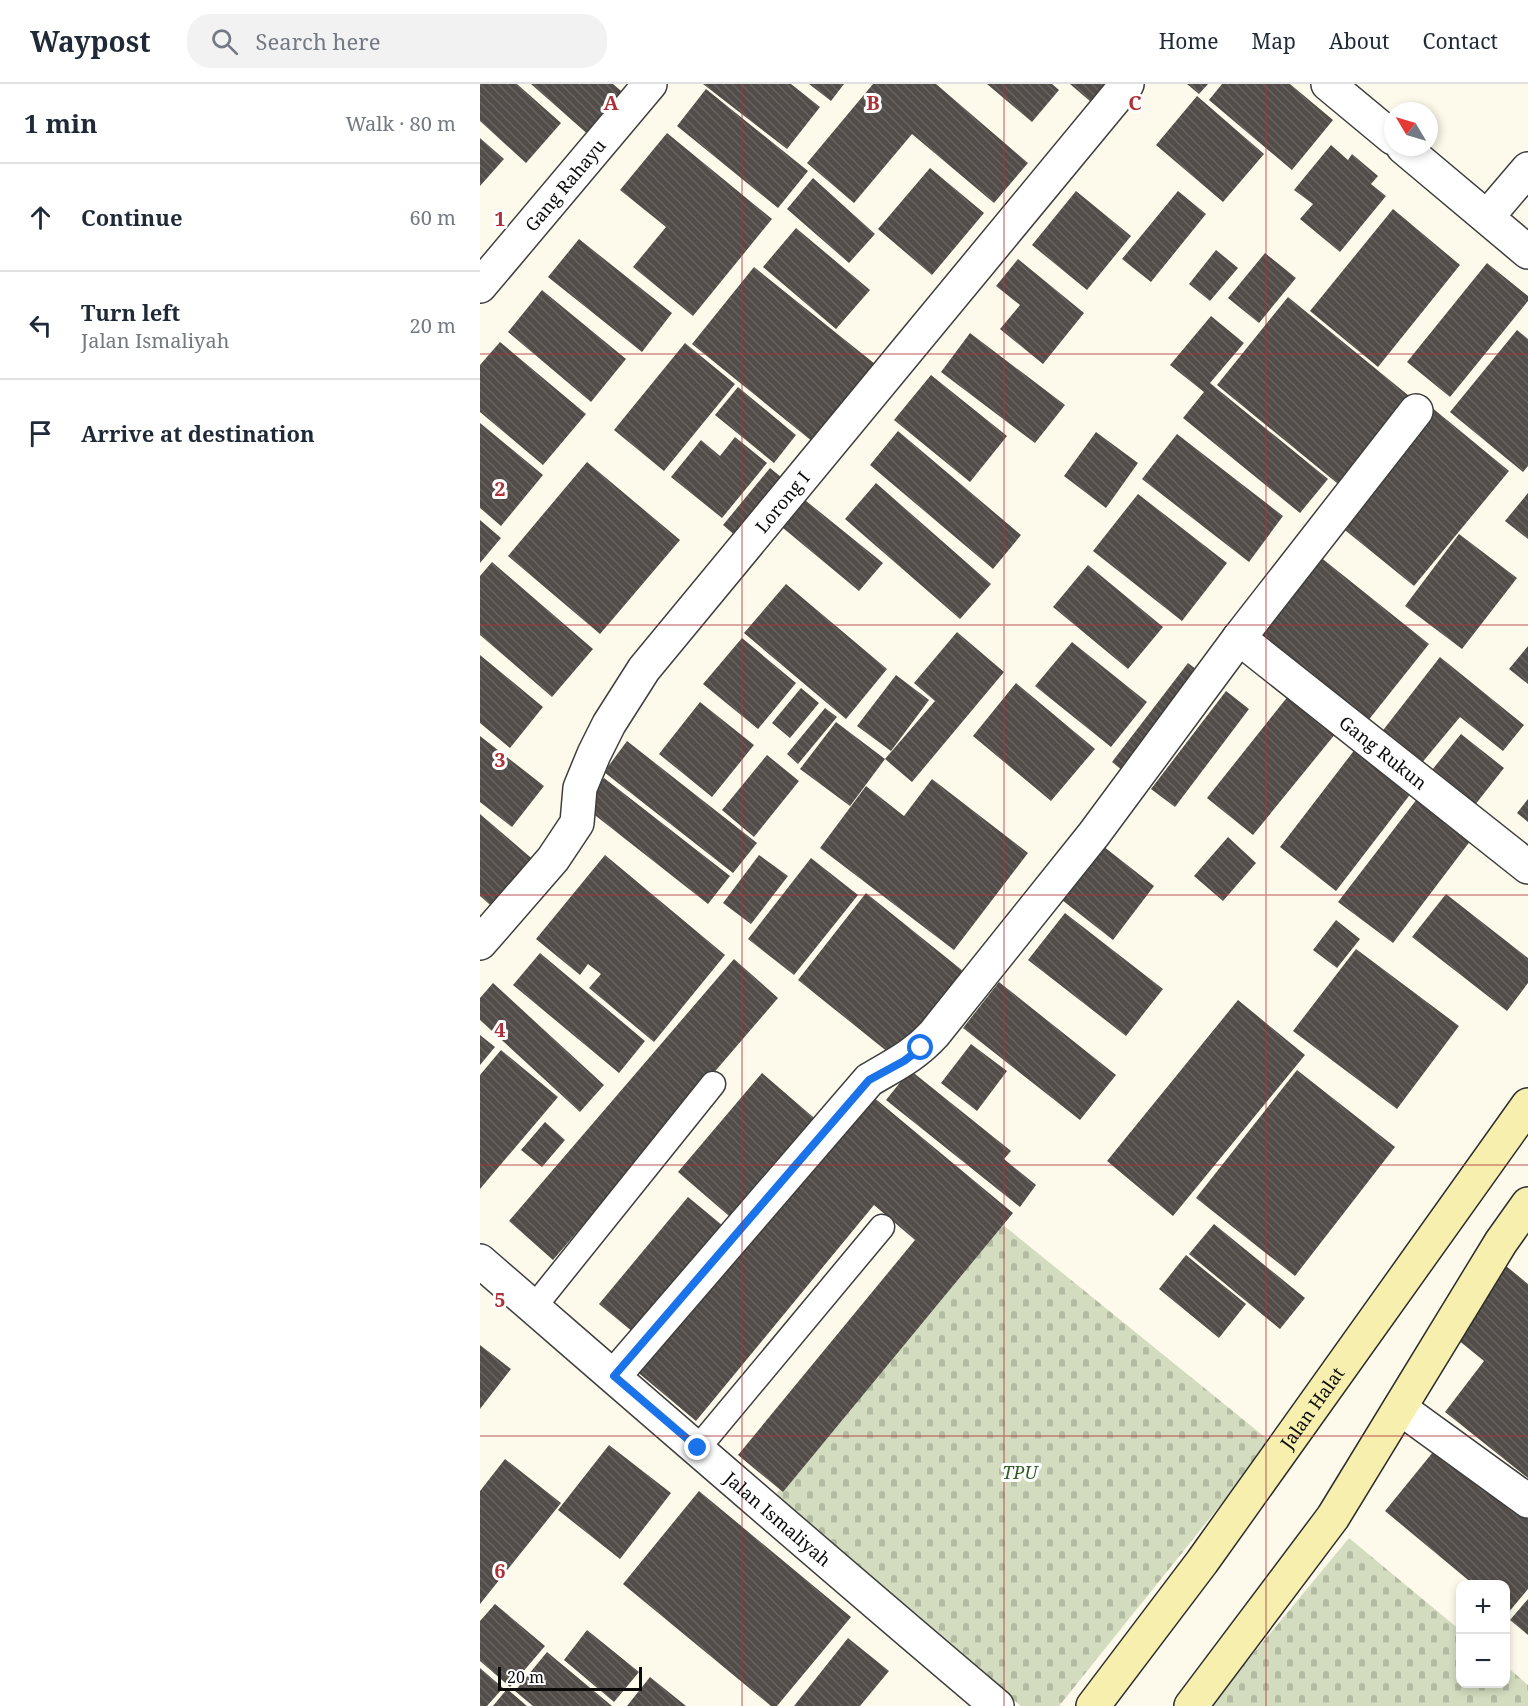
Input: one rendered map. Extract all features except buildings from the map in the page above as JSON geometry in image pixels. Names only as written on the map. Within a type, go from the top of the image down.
[{"type":"main road","name":"Jalan Halat","points":[[1093,1706],[1202,1562],[1528,1105]]},
{"type":"main road","points":[[1191,1706],[1333,1517],[1501,1242],[1528,1204]]},
{"type":"street","name":"Gang Rahayu","points":[[480,286],[650,84]]},
{"type":"street","name":"Lorong I","points":[[480,943],[553,859],[577,822],[580,788],[594,754],[609,724],[644,669],[1127,84]]},
{"type":"street","points":[[1328,84],[1384,131]]},
{"type":"street","points":[[1414,156],[1528,252]]},
{"type":"street","points":[[1487,217],[1528,169]]},
{"type":"street","points":[[614,1376],[869,1080],[904,1061],[934,1034],[1094,834],[1239,638],[1416,411]]},
{"type":"street","name":"Gang Rukun","points":[[1239,638],[1528,867]]},
{"type":"street","name":"Jalan Ismaliyah","points":[[480,1261],[997,1706]]},
{"type":"street","points":[[1400,1408],[1528,1502]]},
{"type":"lane","points":[[534,1307],[713,1084]]},
{"type":"lane","points":[[698,1448],[882,1227]]},
{"type":"green space","name":"TPU","points":[[997,1220],[1271,1442],[1059,1706],[1021,1706],[769,1503]]},
{"type":"green space","points":[[1349,1538],[1456,1627],[1456,1688],[1510,1688],[1510,1669],[1528,1685],[1528,1706],[1210,1706]]},
{"type":"route","points":[[698,1448],[614,1376],[869,1080],[904,1061],[921,1048]]}]
